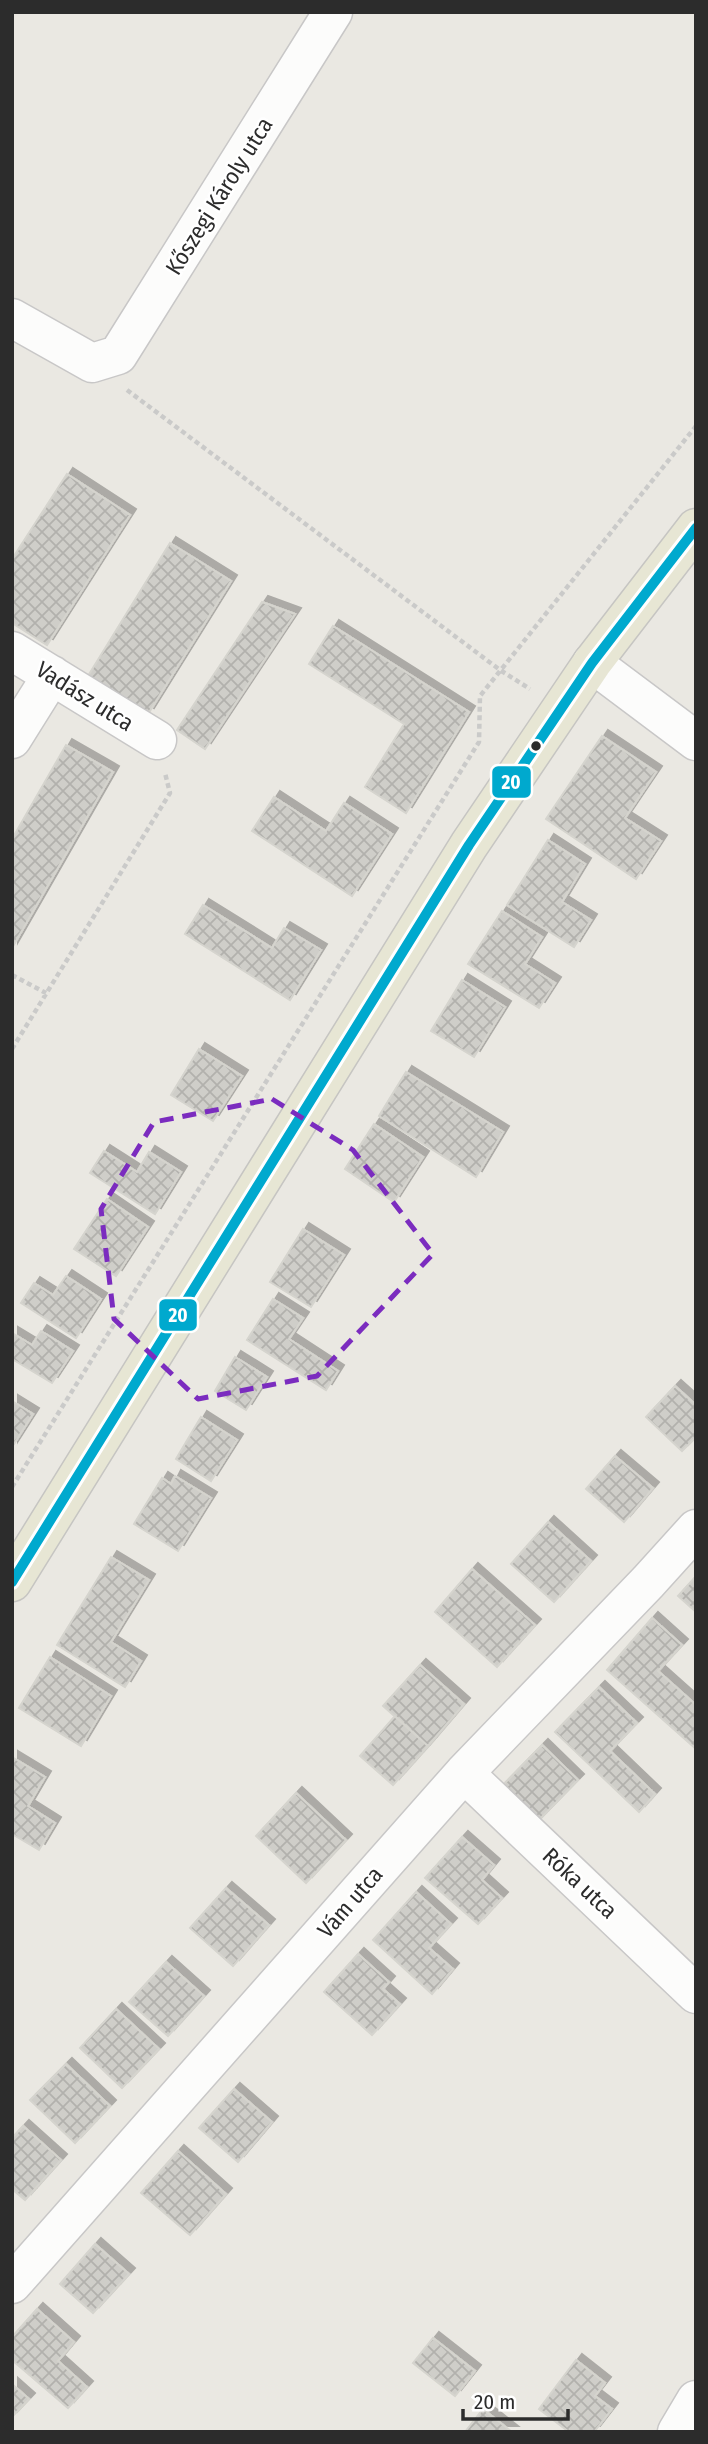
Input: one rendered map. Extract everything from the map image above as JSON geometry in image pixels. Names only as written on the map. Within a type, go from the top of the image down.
[{"type":"main road","points":[[12,1581],[469,845],[592,663],[696,528]]},
{"type":"street","name":"Kőszegi Károly utca","points":[[92,363],[118,355],[333,12]]},
{"type":"street","points":[[12,318],[92,363]]},
{"type":"street","name":"Vadász utca","points":[[12,651],[157,740]]},
{"type":"street","points":[[592,663],[696,741]]},
{"type":"street","points":[[12,739],[52,675]]},
{"type":"street","name":"Vám utca","points":[[12,2284],[464,1773],[696,1529]]},
{"type":"street","name":"Róka utca","points":[[464,1773],[696,1994]]},
{"type":"street","points":[[677,2432],[696,2400]]},
{"type":"path","points":[[92,363],[500,670],[561,709]]},
{"type":"path","points":[[12,1487],[479,742],[480,696],[696,426]]},
{"type":"path","points":[[12,1049],[170,793],[157,740]]},
{"type":"path","points":[[12,975],[46,993]]},
{"type":"highlighted area","points":[[272,1099],[353,1150],[433,1254],[317,1376],[198,1399],[114,1319],[101,1209],[154,1122]]},
{"type":"building","points":[[67,474],[130,515],[47,645],[12,623],[12,559]]},
{"type":"building","points":[[170,543],[231,581],[148,714],[88,676]]},
{"type":"building","points":[[262,602],[295,614],[205,749],[177,730]]},
{"type":"building","points":[[333,626],[469,712],[406,813],[365,787],[404,724],[309,664]]},
{"type":"building","points":[[602,736],[656,772],[625,818],[661,841],[636,879],[546,819]]},
{"type":"building","points":[[66,745],[113,772],[12,948],[12,839]]},
{"type":"building","points":[[274,797],[326,831],[344,803],[392,834],[352,896],[252,831]]},
{"type":"building","points":[[548,840],[585,864],[562,902],[591,920],[574,947],[507,905]]},
{"type":"building","points":[[203,905],[272,948],[284,928],[321,950],[290,1000],[185,934]]},
{"type":"building","points":[[502,911],[542,937],[525,964],[555,983],[539,1008],[468,964]]},
{"type":"building","points":[[462,980],[505,1007],[474,1057],[431,1031]]},
{"type":"building","points":[[199,1049],[242,1076],[213,1121],[171,1095]]},
{"type":"building","points":[[406,1072],[503,1132],[476,1177],[379,1116]]},
{"type":"building","points":[[374,1124],[423,1157],[394,1202],[345,1169]]},
{"type":"building","points":[[104,1151],[137,1172],[149,1152],[181,1172],[155,1214],[90,1173]]},
{"type":"building","points":[[107,1199],[148,1227],[116,1276],[74,1249]]},
{"type":"building","points":[[303,1229],[344,1255],[311,1307],[270,1282]]},
{"type":"building","points":[[66,1276],[101,1299],[76,1338],[21,1303],[34,1283],[53,1295]]},
{"type":"building","points":[[273,1299],[303,1318],[289,1339],[338,1371],[326,1390],[247,1340]]},
{"type":"building","points":[[41,1331],[73,1351],[52,1383],[12,1359],[12,1333],[32,1345]]},
{"type":"building","points":[[235,1357],[267,1377],[246,1410],[215,1391]]},
{"type":"building","points":[[675,1386],[696,1405],[696,1437],[682,1451],[646,1417]]},
{"type":"building","points":[[12,1401],[33,1414],[12,1447]]},
{"type":"building","points":[[201,1417],[237,1440],[211,1481],[176,1459]]},
{"type":"building","points":[[615,1456],[653,1488],[624,1522],[586,1489]]},
{"type":"building","points":[[175,1476],[211,1498],[178,1551],[134,1524],[162,1478],[171,1484]]},
{"type":"building","points":[[548,1522],[591,1561],[554,1602],[511,1564]]},
{"type":"building","points":[[111,1557],[149,1580],[111,1642],[141,1661],[125,1687],[57,1645]]},
{"type":"building","points":[[472,1569],[535,1625],[497,1667],[435,1612]]},
{"type":"building","points":[[696,1576],[696,1612],[678,1596]]},
{"type":"building","points":[[652,1618],[682,1645],[658,1671],[696,1705],[696,1749],[607,1670]]},
{"type":"building","points":[[50,1657],[111,1696],[81,1746],[19,1708]]},
{"type":"building","points":[[420,1665],[464,1704],[428,1746],[383,1706]]},
{"type":"building","points":[[599,1687],[637,1723],[610,1751],[655,1794],[639,1812],[555,1732]]},
{"type":"building","points":[[395,1716],[428,1746],[393,1785],[360,1756]]},
{"type":"building","points":[[542,1745],[578,1780],[536,1823],[500,1788]]},
{"type":"building","points":[[12,1757],[45,1777],[28,1806],[55,1823],[39,1850],[12,1834]]},
{"type":"building","points":[[296,1793],[346,1840],[306,1883],[256,1836]]},
{"type":"building","points":[[462,1837],[494,1865],[482,1880],[502,1898],[478,1924],[425,1878]]},
{"type":"building","points":[[226,1888],[269,1925],[233,1966],[190,1928]]},
{"type":"building","points":[[416,1892],[451,1924],[429,1948],[453,1969],[432,1994],[373,1940]]},
{"type":"building","points":[[358,1954],[389,1982],[383,1989],[400,2004],[372,2035],[324,1992]]},
{"type":"building","points":[[166,1962],[204,1996],[168,2036],[129,2002]]},
{"type":"building","points":[[116,2009],[159,2049],[122,2088],[80,2048]]},
{"type":"building","points":[[66,2064],[110,2106],[75,2143],[30,2100]]},
{"type":"building","points":[[234,2089],[272,2122],[238,2162],[199,2128]]},
{"type":"building","points":[[23,2126],[61,2160],[25,2200],[12,2189],[12,2138]]},
{"type":"building","points":[[178,2151],[226,2194],[190,2235],[141,2193]]},
{"type":"building","points":[[95,2244],[129,2274],[93,2313],[60,2284]]},
{"type":"building","points":[[37,2309],[74,2342],[58,2361],[87,2387],[68,2408],[12,2360],[12,2337]]},
{"type":"building","points":[[433,2338],[475,2371],[455,2396],[413,2363]]},
{"type":"building","points":[[576,2360],[605,2383],[595,2396],[612,2409],[594,2432],[569,2432],[539,2409]]},
{"type":"building","points":[[12,2384],[29,2399],[12,2417]]},
{"type":"building","points":[[483,2409],[512,2432],[465,2432]]},
{"type":"transit line","name":"20","points":[[12,1582],[469,845],[592,663],[696,528]]}]
